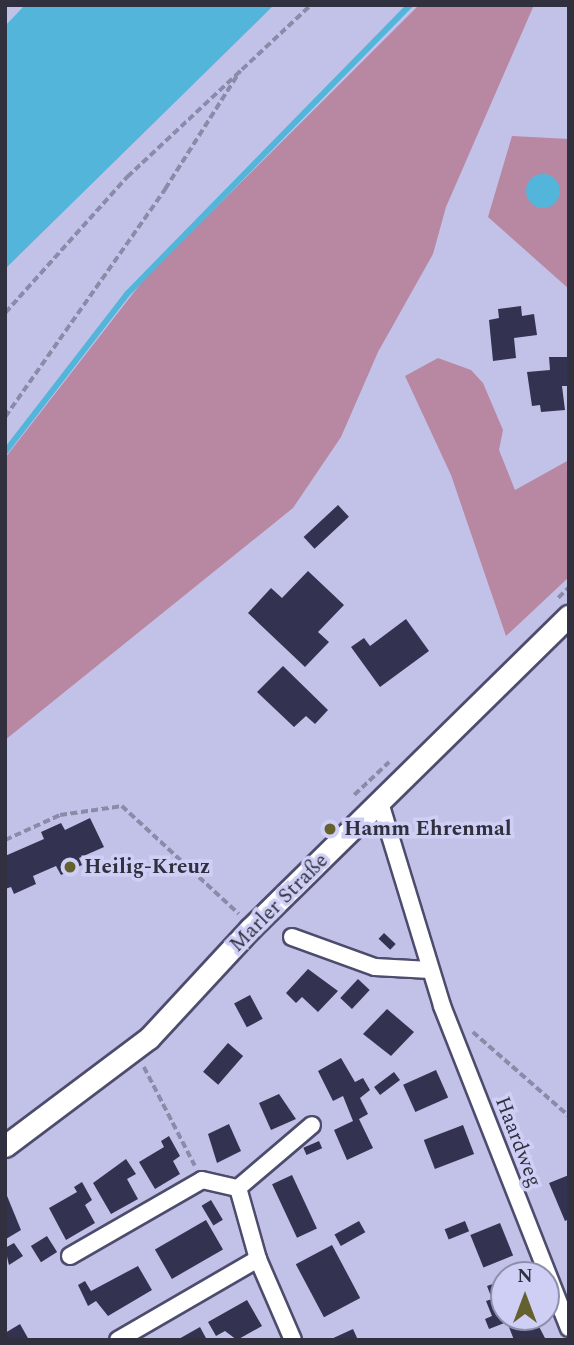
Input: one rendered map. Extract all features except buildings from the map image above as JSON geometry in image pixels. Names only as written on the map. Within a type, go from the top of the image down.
[{"type":"main road","name":"Marler Straße","points":[[5,1146],[135,1050],[250,929],[381,806],[569,616]]},
{"type":"street","name":"Haardweg","points":[[381,806],[442,1006],[569,1328]]},
{"type":"street","points":[[292,937],[374,967],[430,970]]},
{"type":"street","points":[[238,1188],[313,1125]]},
{"type":"street","points":[[70,1256],[202,1180],[238,1188]]},
{"type":"street","points":[[238,1188],[258,1259],[293,1340]]},
{"type":"street","points":[[118,1340],[258,1259]]},
{"type":"path","points":[[5,313],[127,177],[244,64],[311,5]]},
{"type":"path","points":[[5,417],[165,189],[244,64]]},
{"type":"path","points":[[5,840],[60,814],[122,806],[246,919]]},
{"type":"path","points":[[442,1006],[569,1116]]},
{"type":"path","points":[[135,1050],[202,1180]]},
{"type":"shaded area","points":[[419,5],[534,5],[446,207],[433,254],[378,352],[341,437],[293,508],[5,740],[5,458],[145,278]]},
{"type":"shaded area","points":[[512,136],[569,139],[569,289],[488,217]]},
{"type":"shaded area","points":[[438,358],[471,370],[483,383],[503,430],[499,450],[515,490],[569,460],[569,577],[506,636],[451,475],[405,376]]},
{"type":"water","points":[[25,5],[274,5],[5,269],[5,26]]},
{"type":"water","points":[[543,174],[555,179],[560,191],[555,203],[543,208],[531,203],[526,191],[531,179]]},
{"type":"waterway","points":[[5,452],[127,294],[410,5]]},
{"type":"place","name":"Hamm Ehrenmal","points":[[330,829]]},
{"type":"place","name":"Heilig-Kreuz","points":[[70,867]]}]
